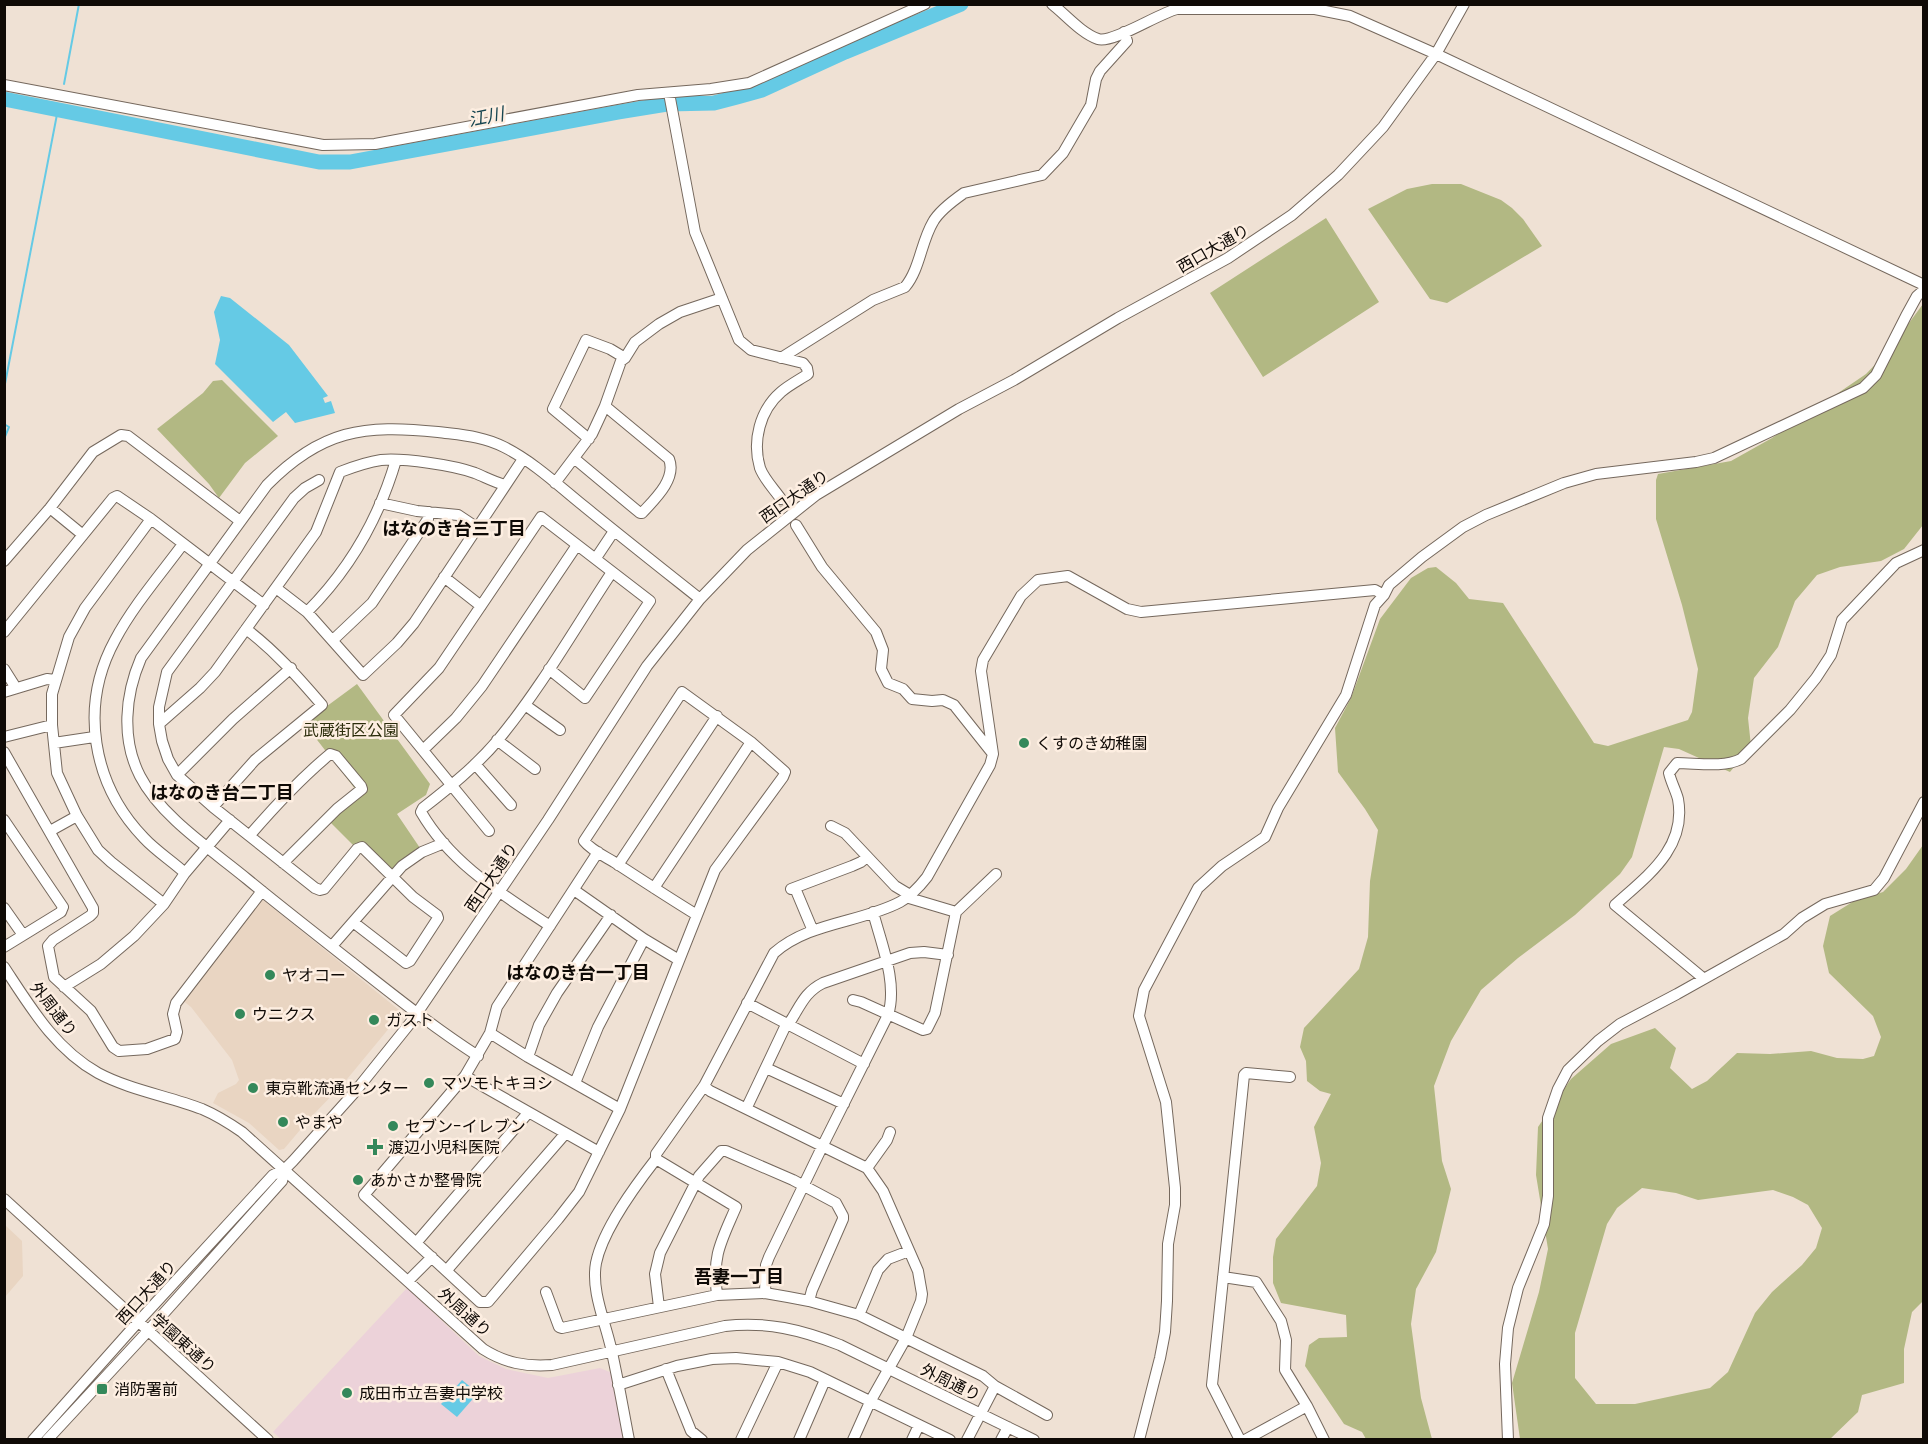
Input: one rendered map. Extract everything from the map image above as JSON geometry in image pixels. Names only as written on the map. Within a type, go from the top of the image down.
[{"type":"street","points":[[4,85],[331,146],[375,144],[638,95],[749,83],[925,4]]},
{"type":"street","points":[[1052,4],[1075,24],[1100,40],[1177,9],[1315,9],[1350,16],[1436,54],[1923,285]]},
{"type":"street","name":"西口大通り","points":[[33,1440],[273,1175],[285,1169],[352,1096],[416,1014],[548,820],[647,666],[700,598],[747,550],[816,495],[959,409],[1228,258],[1292,214],[1338,175],[1404,100],[1436,54],[1464,4]]},
{"type":"street","points":[[781,358],[873,300],[905,287],[917,264],[933,221],[955,199],[964,193],[1042,175],[1063,153],[1091,105],[1096,79],[1100,71],[1126,42],[1124,32]]},
{"type":"street","points":[[669,93],[695,232],[739,340],[751,350],[803,363],[807,368],[808,374],[779,393],[770,404],[757,434],[756,449],[760,469],[781,499]]},
{"type":"street","points":[[1139,1440],[1165,1332],[1168,1244],[1175,1205],[1166,1102],[1139,1016],[1144,990],[1198,888],[1222,866],[1265,837],[1278,808],[1346,695],[1375,605],[1384,596],[1389,585],[1422,557],[1463,527],[1486,514],[1564,483],[1588,476],[1714,458],[1856,393],[1876,375],[1917,296],[1923,290]]},
{"type":"street","points":[[555,483],[589,439],[605,406],[621,361],[635,342],[658,324],[680,312],[722,298]]},
{"type":"street","points":[[589,439],[553,409],[586,340],[610,349],[625,358]]},
{"type":"street","points":[[575,459],[640,513],[664,487],[670,472],[669,459],[605,406]]},
{"type":"street","points":[[478,1056],[416,1014],[163,809],[139,774],[130,749],[126,726],[129,696],[134,674],[141,658],[240,521],[282,469],[315,447],[345,434],[371,429],[400,428],[477,436],[506,448],[555,483],[700,598]]},
{"type":"street","points":[[4,561],[50,508],[93,452],[121,435],[128,436],[240,521]]},
{"type":"street","points":[[276,588],[307,612],[363,675],[397,643],[414,623],[523,459]]},
{"type":"street","points":[[159,724],[194,694],[215,672],[264,605],[316,532],[340,472],[381,460],[396,460],[475,473],[491,482],[505,485]]},
{"type":"street","points":[[307,612],[324,596],[352,558],[371,525],[390,483],[396,460]]},
{"type":"street","points":[[320,480],[305,488],[294,498],[167,672],[159,707],[159,724],[168,759],[177,775],[213,807],[320,890],[324,889],[357,849],[362,847],[438,918],[410,961],[406,963],[353,922]]},
{"type":"street","points":[[4,632],[117,496],[264,605]]},
{"type":"street","points":[[380,504],[458,515],[476,527]]},
{"type":"street","points":[[50,508],[83,535]]},
{"type":"street","points":[[333,640],[372,603],[428,519],[429,512]]},
{"type":"street","points":[[489,831],[394,715],[439,668],[541,517],[650,601],[585,698],[549,669]]},
{"type":"street","points":[[151,519],[85,608],[69,637],[55,680],[51,725],[57,773],[77,816],[98,850],[164,904]]},
{"type":"street","points":[[796,525],[822,567],[876,632],[883,650],[881,669],[888,683],[903,689],[912,699],[943,700],[954,705],[993,754]]},
{"type":"street","points":[[596,558],[614,531]]},
{"type":"street","points":[[183,544],[129,618],[109,651],[96,692],[94,737],[107,783],[121,808],[145,839],[185,873]]},
{"type":"street","points":[[423,750],[456,718],[482,686],[577,545]]},
{"type":"street","points":[[1703,978],[1615,905],[1665,857],[1676,838],[1678,799],[1669,773],[1677,763],[1717,764],[1741,759],[1790,710],[1816,678],[1831,655],[1842,620],[1896,563],[1923,550]]},
{"type":"street","points":[[550,926],[474,873],[444,843],[421,812],[475,764],[525,705],[612,572]]},
{"type":"street","points":[[629,1440],[612,1352],[596,1291],[597,1261],[621,1207],[704,1086],[774,953],[791,940],[813,931],[899,903],[927,877],[990,765],[993,754],[981,671],[983,660],[1021,596],[1038,580],[1068,576],[1127,609],[1141,612],[1375,590],[1384,596]]},
{"type":"street","points":[[444,577],[481,606]]},
{"type":"street","points":[[213,807],[249,765],[322,705],[267,644],[246,629]]},
{"type":"street","points":[[177,775],[233,719],[291,668]]},
{"type":"street","points":[[4,669],[16,688]]},
{"type":"street","points":[[4,692],[47,680],[55,680]]},
{"type":"street","points":[[598,852],[497,1007],[490,1033],[465,1076],[364,1195],[480,1302],[488,1302],[579,1192],[620,1109],[715,870],[785,772],[751,742],[682,692],[584,841],[585,844],[598,852],[654,888],[697,915]]},
{"type":"street","points":[[525,705],[560,730]]},
{"type":"street","points":[[618,865],[717,716]]},
{"type":"street","points":[[4,736],[51,725]]},
{"type":"street","points":[[54,743],[94,737]]},
{"type":"street","points":[[497,740],[536,769]]},
{"type":"street","points":[[654,888],[751,742]]},
{"type":"street","points":[[4,752],[93,908],[90,916],[53,940],[48,946],[54,977],[91,1011],[113,1047],[119,1051],[147,1049],[175,1039],[177,1032],[173,1014],[176,1004],[262,891]]},
{"type":"street","points":[[250,835],[286,793],[330,754],[336,756],[362,789],[337,809],[283,863]]},
{"type":"street","points":[[475,764],[511,805]]},
{"type":"street","points":[[1508,1440],[1505,1364],[1508,1328],[1518,1288],[1544,1224],[1548,1196],[1548,1118],[1558,1089],[1568,1070],[1620,1024],[1784,934],[1802,918],[1825,904],[1874,890],[1884,878],[1923,802]]},
{"type":"street","points":[[50,831],[77,816]]},
{"type":"street","points":[[4,820],[63,907],[60,912],[4,947]]},
{"type":"street","points":[[64,987],[101,964],[134,936],[164,904],[185,873],[230,820]]},
{"type":"street","points":[[831,826],[845,833],[895,886],[910,895],[909,898],[956,912]]},
{"type":"street","points":[[332,946],[402,866],[422,852],[444,843]]},
{"type":"street","points":[[813,931],[793,888],[852,866],[867,857]]},
{"type":"street","points":[[853,1000],[923,1030],[927,1029],[935,1013],[956,912],[996,874]]},
{"type":"street","points":[[573,890],[679,960]]},
{"type":"street","points":[[4,908],[23,935]]},
{"type":"street","points":[[765,1293],[766,1265],[769,1257],[888,1015],[892,992],[873,912]]},
{"type":"street","points":[[528,1057],[539,1025],[557,993],[611,915]]},
{"type":"street","points":[[575,1083],[598,1027],[644,939]]},
{"type":"street","points":[[747,1107],[787,1025],[802,1000],[818,985],[918,952],[948,955]]},
{"type":"street","name":"外周通り","points":[[4,967],[44,1026],[77,1059],[117,1081],[216,1115],[252,1139],[483,1349],[502,1360],[528,1366],[552,1365],[725,1326],[755,1324],[781,1327],[816,1336],[1034,1440]]},
{"type":"street","points":[[747,1003],[864,1064]]},
{"type":"street","points":[[490,1033],[620,1109]]},
{"type":"street","points":[[766,1068],[844,1104]]},
{"type":"street","points":[[1240,1440],[1212,1385],[1244,1075],[1246,1073],[1290,1077]]},
{"type":"street","points":[[465,1076],[599,1152]]},
{"type":"street","points":[[704,1086],[867,1168],[883,1191],[909,1251],[920,1280],[922,1294],[906,1338],[870,1402],[853,1440]]},
{"type":"street","points":[[416,1243],[528,1113]]},
{"type":"street","points":[[867,1168],[890,1132]]},
{"type":"street","points":[[447,1270],[565,1134]]},
{"type":"street","points":[[659,1307],[656,1286],[660,1253],[699,1176],[718,1153],[726,1151],[836,1203],[843,1216],[840,1227],[809,1301]]},
{"type":"street","points":[[656,1159],[736,1207],[717,1252],[714,1275],[717,1295]]},
{"type":"street","name":"西口大通り","points":[[47,1440],[282,1181],[285,1169]]},
{"type":"street","name":"学園東通り","points":[[4,1199],[266,1438]]},
{"type":"street","points":[[859,1315],[878,1270],[888,1259],[909,1251]]},
{"type":"street","points":[[408,1281],[432,1257]]},
{"type":"street","points":[[1223,1277],[1256,1282],[1281,1321],[1286,1340],[1286,1370],[1324,1440]]},
{"type":"street","points":[[546,1292],[562,1328],[717,1295],[765,1293],[809,1301],[859,1315],[983,1376],[995,1386],[1047,1415]]},
{"type":"street","points":[[618,1385],[666,1369],[712,1359],[736,1358],[778,1362],[810,1372],[950,1440]]},
{"type":"street","points":[[741,1440],[778,1362]]},
{"type":"street","points":[[666,1369],[691,1431],[702,1440]]},
{"type":"street","points":[[799,1440],[825,1380]]},
{"type":"street","points":[[967,1440],[995,1386]]},
{"type":"street","points":[[1245,1440],[1307,1406]]},
{"type":"street","points":[[912,1440],[919,1425]]},
{"type":"street","points":[[1001,1440],[1008,1427]]},
{"type":"shaded area","points":[[263,900],[399,1010],[400,1015],[343,1084],[284,1149],[279,1150],[249,1123],[213,1103],[218,1093],[236,1084],[239,1080],[232,1060],[191,1007],[182,1000],[259,902]]},
{"type":"shaded area","points":[[5,1225],[22,1241],[23,1276],[5,1297]]},
{"type":"shaded area","points":[[407,1288],[479,1356],[506,1369],[548,1378],[600,1368],[612,1373],[626,1439],[282,1440],[273,1432]]},
{"type":"green space","points":[[1432,184],[1461,184],[1501,200],[1523,219],[1542,246],[1447,303],[1430,299],[1368,209],[1407,189]]},
{"type":"green space","points":[[1326,218],[1379,302],[1263,377],[1210,293]]},
{"type":"green space","points":[[1923,304],[1923,525],[1904,549],[1881,561],[1840,567],[1817,575],[1795,601],[1778,647],[1754,678],[1748,718],[1751,746],[1730,772],[1679,749],[1664,747],[1632,857],[1620,874],[1575,915],[1518,958],[1481,990],[1451,1041],[1434,1086],[1442,1161],[1451,1189],[1436,1252],[1416,1289],[1411,1324],[1421,1398],[1432,1439],[1366,1439],[1362,1432],[1344,1424],[1305,1366],[1309,1345],[1319,1338],[1347,1337],[1346,1315],[1281,1303],[1273,1283],[1273,1257],[1276,1239],[1317,1186],[1321,1163],[1314,1127],[1331,1094],[1320,1091],[1307,1081],[1306,1061],[1300,1047],[1304,1028],[1359,969],[1368,937],[1370,881],[1378,830],[1338,772],[1335,728],[1351,698],[1380,619],[1411,578],[1428,568],[1436,567],[1456,583],[1469,599],[1503,603],[1594,743],[1608,746],[1688,720],[1692,712],[1698,669],[1682,605],[1656,519],[1658,474],[1731,461],[1772,438],[1866,374],[1889,350]]},
{"type":"green space","points":[[222,380],[278,436],[245,463],[219,498],[209,484],[157,429],[203,393],[213,381]]},
{"type":"green space","name":"武蔵街区公園","points":[[357,684],[430,784],[426,795],[397,814],[420,848],[384,876],[330,822],[359,794],[304,723]]},
{"type":"green space","points":[[1923,845],[1924,1300],[1912,1312],[1904,1349],[1904,1383],[1862,1395],[1858,1412],[1829,1440],[1520,1439],[1512,1383],[1539,1292],[1548,1249],[1536,1175],[1538,1127],[1571,1079],[1611,1044],[1655,1028],[1676,1048],[1670,1068],[1692,1089],[1707,1081],[1737,1053],[1770,1054],[1811,1051],[1837,1058],[1863,1059],[1874,1056],[1881,1037],[1873,1016],[1829,973],[1823,946],[1830,916],[1854,901],[1883,892],[1906,869]],"holes":[[[1642,1188],[1676,1193],[1698,1200],[1773,1190],[1793,1197],[1808,1205],[1822,1228],[1816,1248],[1802,1265],[1772,1292],[1755,1313],[1728,1372],[1710,1388],[1635,1404],[1596,1404],[1575,1378],[1575,1333],[1607,1224],[1617,1208]]]},
{"type":"water","points":[[221,296],[230,298],[289,345],[328,396],[323,398],[325,403],[331,401],[335,413],[295,423],[286,412],[273,422],[215,364],[220,340],[214,312]]},
{"type":"water","points":[[462,1380],[478,1393],[457,1417],[441,1404]]},
{"type":"waterway","points":[[64,84],[79,4]]},
{"type":"waterway","name":"江川","points":[[4,99],[319,162],[350,162],[667,104],[714,103],[762,90],[845,52],[961,4]]},
{"type":"waterway","points":[[4,389],[59,104]]},
{"type":"waterway","points":[[4,424],[9,427],[4,439]]},
{"type":"tunnel","points":[[781,499],[794,522]]},
{"type":"place","name":"くすのき幼稚園","points":[[1024,743]]},
{"type":"place","name":"ヤオコー","points":[[270,975]]},
{"type":"place","name":"ウニクス","points":[[240,1014]]},
{"type":"place","name":"ガスト","points":[[374,1020]]},
{"type":"place","name":"マツモトキヨシ","points":[[429,1083]]},
{"type":"place","name":"東京靴流通センター","points":[[253,1088]]},
{"type":"place","name":"やまや","points":[[283,1122]]},
{"type":"place","name":"セブン-イレブン","points":[[393,1126]]},
{"type":"place","name":"渡辺小児科医院","points":[[375,1147]]},
{"type":"place","name":"あかさか整骨院","points":[[358,1180]]},
{"type":"place","name":"消防署前","points":[[102,1389]]},
{"type":"place","name":"成田市立吾妻中学校","points":[[347,1393]]},
{"type":"district","name":"はなのき台三丁目","points":[[454,529]]},
{"type":"district","name":"はなのき台二丁目","points":[[222,793]]},
{"type":"district","name":"はなのき台一丁目","points":[[578,973]]},
{"type":"district","name":"吾妻一丁目","points":[[739,1277]]}]
